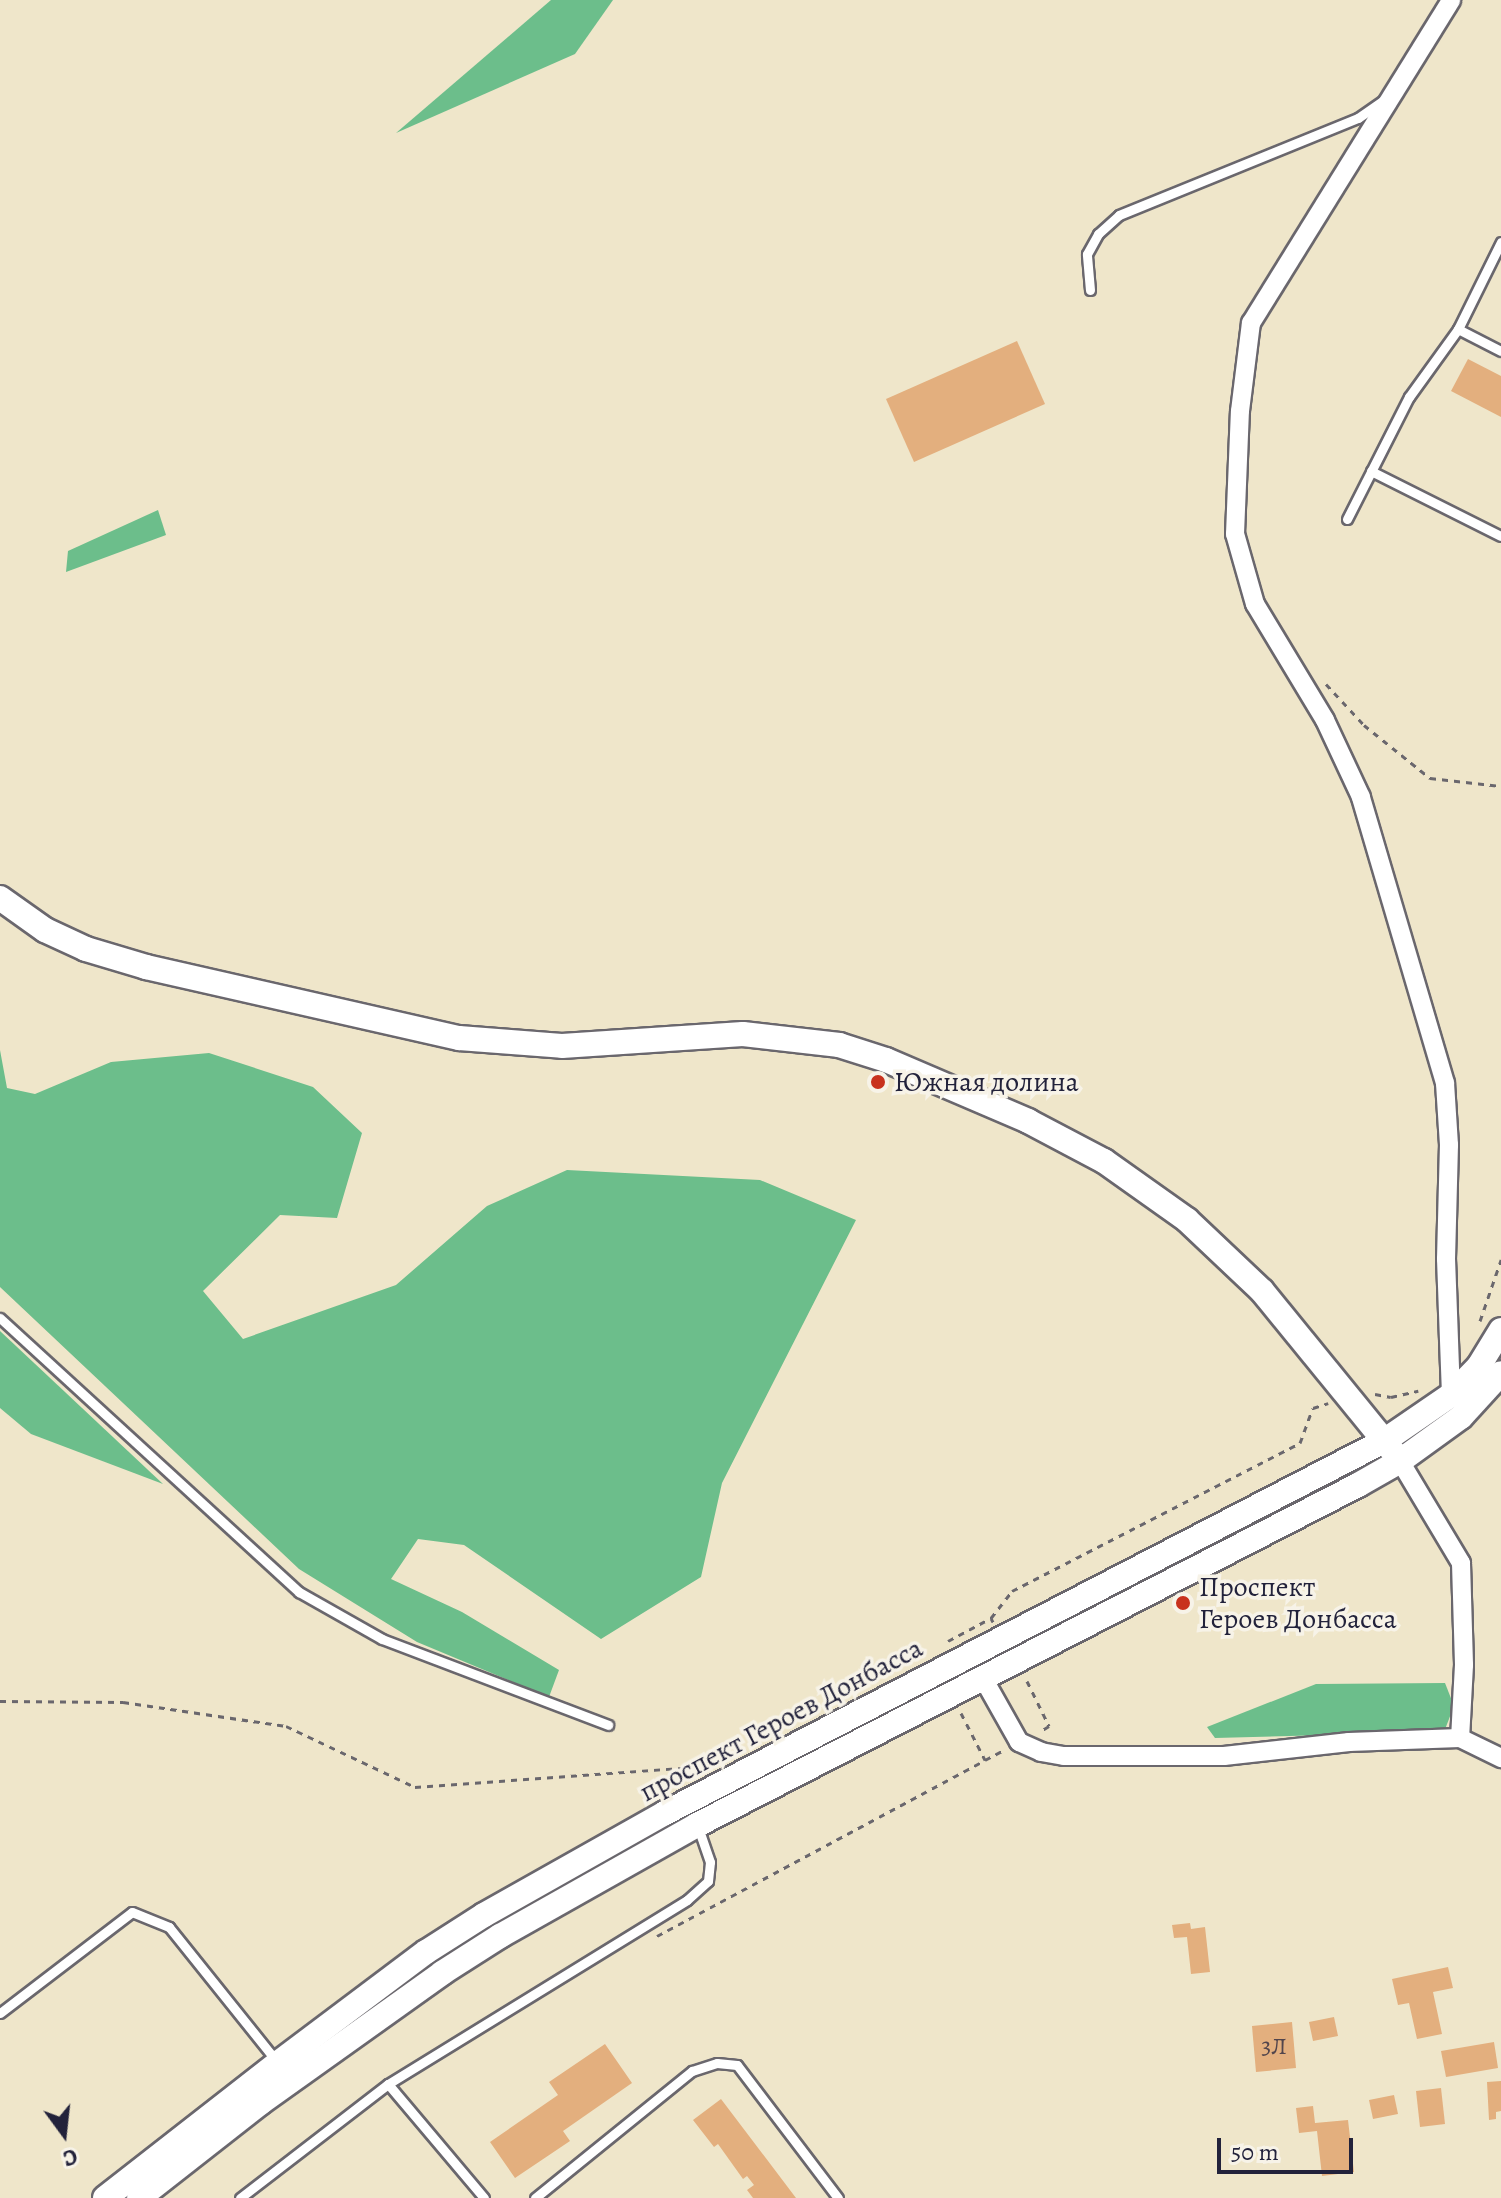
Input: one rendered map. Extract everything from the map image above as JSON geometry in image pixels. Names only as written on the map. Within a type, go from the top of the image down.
[{"type":"street","points":[[1451,0],[1251,323],[1240,411],[1235,534],[1255,604],[1325,720],[1361,797],[1445,1083],[1449,1145],[1446,1259],[1451,1395]]},
{"type":"street","points":[[0,898],[45,930],[86,949],[146,967],[459,1038],[562,1046],[721,1035],[797,1037],[839,1045],[898,1065],[1028,1121],[1091,1155],[1187,1220],[1262,1291],[1400,1461],[1461,1563],[1464,1665],[1460,1738]]},
{"type":"street","name":"проспект Героев Донбасса","points":[[105,2198],[278,2063],[438,1945],[651,1821],[1384,1441],[1451,1395],[1479,1366],[1501,1330]]},
{"type":"street","name":"проспект Героев Донбасса","points":[[139,2198],[260,2103],[442,1973],[697,1825],[1400,1461],[1461,1417],[1501,1373]]},
{"type":"street","points":[[983,1678],[1019,1742],[1041,1752],[1064,1756],[1224,1756],[1349,1742],[1460,1738],[1501,1758]]},
{"type":"lane","points":[[1090,290],[1087,254],[1098,234],[1119,215],[1358,118],[1397,91]]},
{"type":"lane","points":[[1347,519],[1425,371],[1458,329],[1501,242]]},
{"type":"lane","points":[[1458,329],[1501,351]]},
{"type":"lane","points":[[1371,471],[1501,536]]},
{"type":"lane","points":[[0,1318],[299,1592],[382,1639],[608,1725]]},
{"type":"lane","points":[[240,2198],[388,2084],[687,1900],[708,1881],[710,1862],[697,1825]]},
{"type":"lane","points":[[0,2013],[132,1912],[169,1927],[278,2063]]},
{"type":"lane","points":[[535,2198],[692,2071],[717,2063],[737,2065],[838,2198]]},
{"type":"lane","points":[[388,2084],[484,2198]]},
{"type":"path","points":[[1318,673],[1364,725],[1417,771],[1447,782],[1501,786]]},
{"type":"path","points":[[942,1644],[991,1618]]},
{"type":"path","points":[[0,1701],[123,1702],[286,1726],[415,1787],[692,1767]]},
{"type":"path","points":[[654,1938],[985,1760]]},
{"type":"green space","points":[[551,0],[613,0],[575,54],[396,133]]},
{"type":"green space","points":[[158,510],[166,535],[66,572],[68,551]]},
{"type":"green space","points":[[0,1050],[7,1088],[35,1094],[111,1062],[209,1053],[313,1087],[362,1133],[337,1218],[280,1215],[203,1291],[243,1339],[396,1285],[487,1206],[567,1170],[760,1180],[856,1220],[722,1483],[701,1577],[601,1639],[464,1545],[418,1539],[391,1579],[462,1612],[559,1670],[549,1697],[417,1642],[299,1569],[0,1287]]},
{"type":"green space","points":[[0,1331],[163,1484],[31,1434],[0,1408]]},
{"type":"green space","points":[[1445,1683],[1454,1706],[1444,1732],[1215,1738],[1207,1727],[1316,1684]]},
{"type":"building","points":[[1017,341],[1045,404],[914,462],[886,399]]},
{"type":"building","points":[[1468,359],[1501,376],[1501,417],[1451,391]]},
{"type":"building","points":[[1190,1923],[1191,1929],[1205,1927],[1210,1972],[1191,1974],[1187,1937],[1174,1938],[1172,1925]]},
{"type":"building","points":[[1448,1967],[1453,1988],[1433,1992],[1442,2034],[1417,2039],[1409,2003],[1398,2005],[1392,1979]]},
{"type":"building","points":[[1334,2017],[1338,2036],[1313,2041],[1309,2022]]},
{"type":"building","points":[[1292,2022],[1296,2068],[1256,2072],[1252,2026]]},
{"type":"building","points":[[1494,2042],[1498,2068],[1446,2077],[1441,2051]]},
{"type":"building","points":[[605,2044],[632,2083],[563,2131],[570,2141],[515,2178],[490,2142],[558,2095],[549,2082]]},
{"type":"building","points":[[1501,2081],[1501,2111],[1496,2112],[1496,2119],[1489,2120],[1487,2082]]},
{"type":"building","points":[[1441,2088],[1445,2124],[1420,2127],[1416,2091]]},
{"type":"building","points":[[1394,2095],[1398,2114],[1373,2119],[1369,2100]]},
{"type":"building","points":[[721,2099],[796,2198],[753,2198],[747,2190],[754,2185],[747,2176],[743,2179],[718,2144],[714,2147],[693,2120]]},
{"type":"building","points":[[1313,2106],[1315,2123],[1348,2120],[1354,2172],[1322,2176],[1317,2131],[1299,2133],[1296,2108]]},
{"type":"place","name":"Южная долина","points":[[878,1082]]},
{"type":"place","name":"Проспект Героев Донбасса","points":[[1183,1603]]}]
